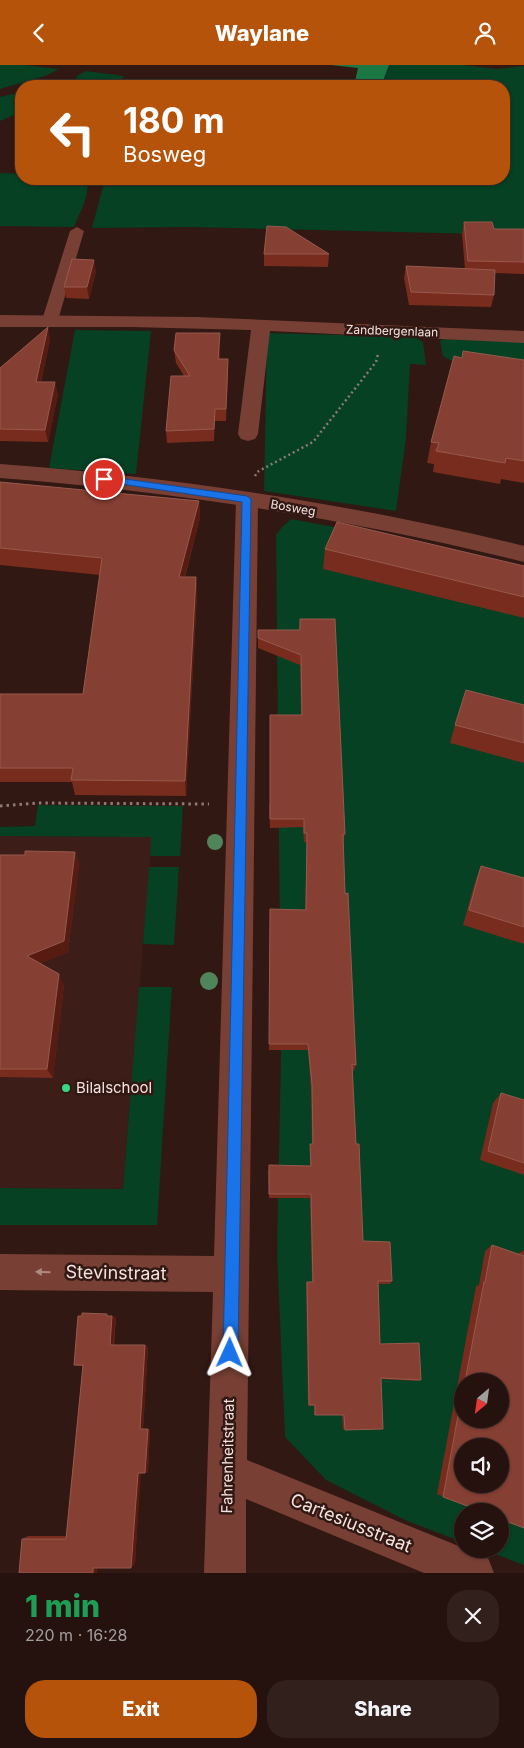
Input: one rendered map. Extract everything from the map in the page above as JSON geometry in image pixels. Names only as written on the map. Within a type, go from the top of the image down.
[{"type":"street","points":[[50,320],[77,231]]},
{"type":"street","name":"Zandbergenlaan","points":[[0,321],[50,320],[260,326],[524,337]]},
{"type":"street","points":[[248,434],[260,326]]},
{"type":"street","name":"Bosweg","points":[[0,471],[85,477],[247,499],[454,536],[524,554]]},
{"type":"street","name":"Fahrenheitstraat","points":[[225,1573],[247,499]]},
{"type":"street","name":"Stevinstraat","points":[[0,1272],[232,1274]]},
{"type":"street","name":"Cartesiusstraat","points":[[228,1472],[473,1573]]},
{"type":"path","points":[[247,499],[257,472],[314,442],[348,400],[376,362],[382,331]]},
{"type":"path","points":[[0,806],[38,803],[242,804]]},
{"type":"shaded area","points":[[0,65],[25,65],[59,69],[31,80],[15,80],[15,85],[0,89]]},
{"type":"shaded area","points":[[331,65],[389,65],[383,80],[355,80],[358,68]]},
{"type":"shaded area","points":[[389,65],[463,65],[497,69],[524,66],[524,235],[188,227],[92,228],[103,185],[510,185],[510,80],[383,80]]},
{"type":"shaded area","points":[[86,71],[124,76],[122,80],[75,80],[78,75]]},
{"type":"shaded area","points":[[15,93],[15,115],[0,121],[0,97]]},
{"type":"shaded area","points":[[0,173],[15,174],[15,185],[87,185],[82,209],[74,227],[0,226]]},
{"type":"shaded area","points":[[75,330],[151,331],[136,474],[49,468]]},
{"type":"shaded area","points":[[267,333],[414,337],[423,342],[426,365],[410,364],[406,438],[396,511],[264,491]]},
{"type":"shaded area","points":[[447,337],[524,339],[524,375],[450,360],[443,356],[440,341]]},
{"type":"shaded area","points":[[291,519],[409,541],[524,567],[524,1565],[506,1558],[509,1558],[509,1503],[454,1503],[454,1539],[405,1520],[326,1480],[285,1437],[277,1251],[281,1053],[276,535]]},
{"type":"shaded area","points":[[38,805],[183,806],[180,856],[150,856],[151,837],[0,836],[0,827],[35,826]]},
{"type":"shaded area","name":"Bilalschool","points":[[0,836],[152,837],[123,1189],[0,1188]]},
{"type":"shaded area","points":[[149,867],[179,867],[174,945],[143,944]]},
{"type":"shaded area","points":[[139,987],[172,987],[157,1225],[0,1225],[0,1188],[123,1189]]},
{"type":"building","points":[[464,222],[492,222],[494,229],[524,229],[524,262],[468,261]]},
{"type":"building","points":[[267,226],[286,227],[329,254],[264,254]]},
{"type":"building","points":[[72,259],[94,260],[87,287],[64,287]]},
{"type":"building","points":[[406,266],[495,270],[494,295],[411,292]]},
{"type":"building","points":[[48,327],[36,382],[55,382],[45,430],[0,429],[0,368]]},
{"type":"building","points":[[176,333],[220,333],[218,359],[228,359],[226,409],[215,409],[214,429],[166,431],[171,376],[190,376],[174,350]]},
{"type":"building","points":[[463,351],[524,360],[524,461],[506,458],[505,463],[436,451],[439,443],[431,442],[454,356],[462,358]]},
{"type":"building","points":[[0,482],[199,501],[179,577],[196,577],[185,781],[71,780],[73,768],[0,768],[0,694],[83,694],[102,558],[0,548]]},
{"type":"building","points":[[337,522],[524,566],[524,597],[325,549]]},
{"type":"building","points":[[300,619],[335,619],[345,834],[343,834],[345,894],[348,893],[356,1065],[352,1064],[356,1144],[359,1144],[363,1241],[390,1242],[392,1281],[378,1281],[380,1344],[419,1343],[421,1380],[381,1378],[383,1429],[345,1430],[344,1415],[315,1415],[315,1405],[309,1405],[307,1282],[313,1282],[311,1194],[269,1194],[269,1165],[311,1166],[310,1144],[313,1144],[312,1084],[308,1044],[269,1044],[270,909],[306,910],[307,833],[304,833],[304,819],[270,819],[270,715],[302,715],[301,655],[258,638],[258,630],[300,630]]},
{"type":"building","points":[[466,690],[524,705],[524,743],[455,725]]},
{"type":"building","points":[[25,851],[75,852],[64,941],[27,956],[59,974],[47,1069],[0,1069],[0,855],[25,855]]},
{"type":"building","points":[[481,866],[524,878],[524,927],[469,910]]},
{"type":"building","points":[[501,1093],[524,1100],[524,1163],[488,1151]]},
{"type":"building","points":[[492,1245],[524,1256],[524,1528],[509,1522],[509,1503],[459,1503],[443,1497],[456,1428],[509,1428],[509,1373],[467,1373]]},
{"type":"building","points":[[82,1313],[112,1316],[110,1345],[145,1345],[140,1429],[148,1429],[145,1473],[138,1473],[131,1568],[93,1568],[93,1573],[19,1573],[22,1539],[66,1539],[83,1365],[74,1365],[78,1316],[82,1316]]},
{"type":"place","name":"Bilalschool","points":[[66,1088]]},
{"type":"route","points":[[104,479],[247,499],[230,1353]]}]
